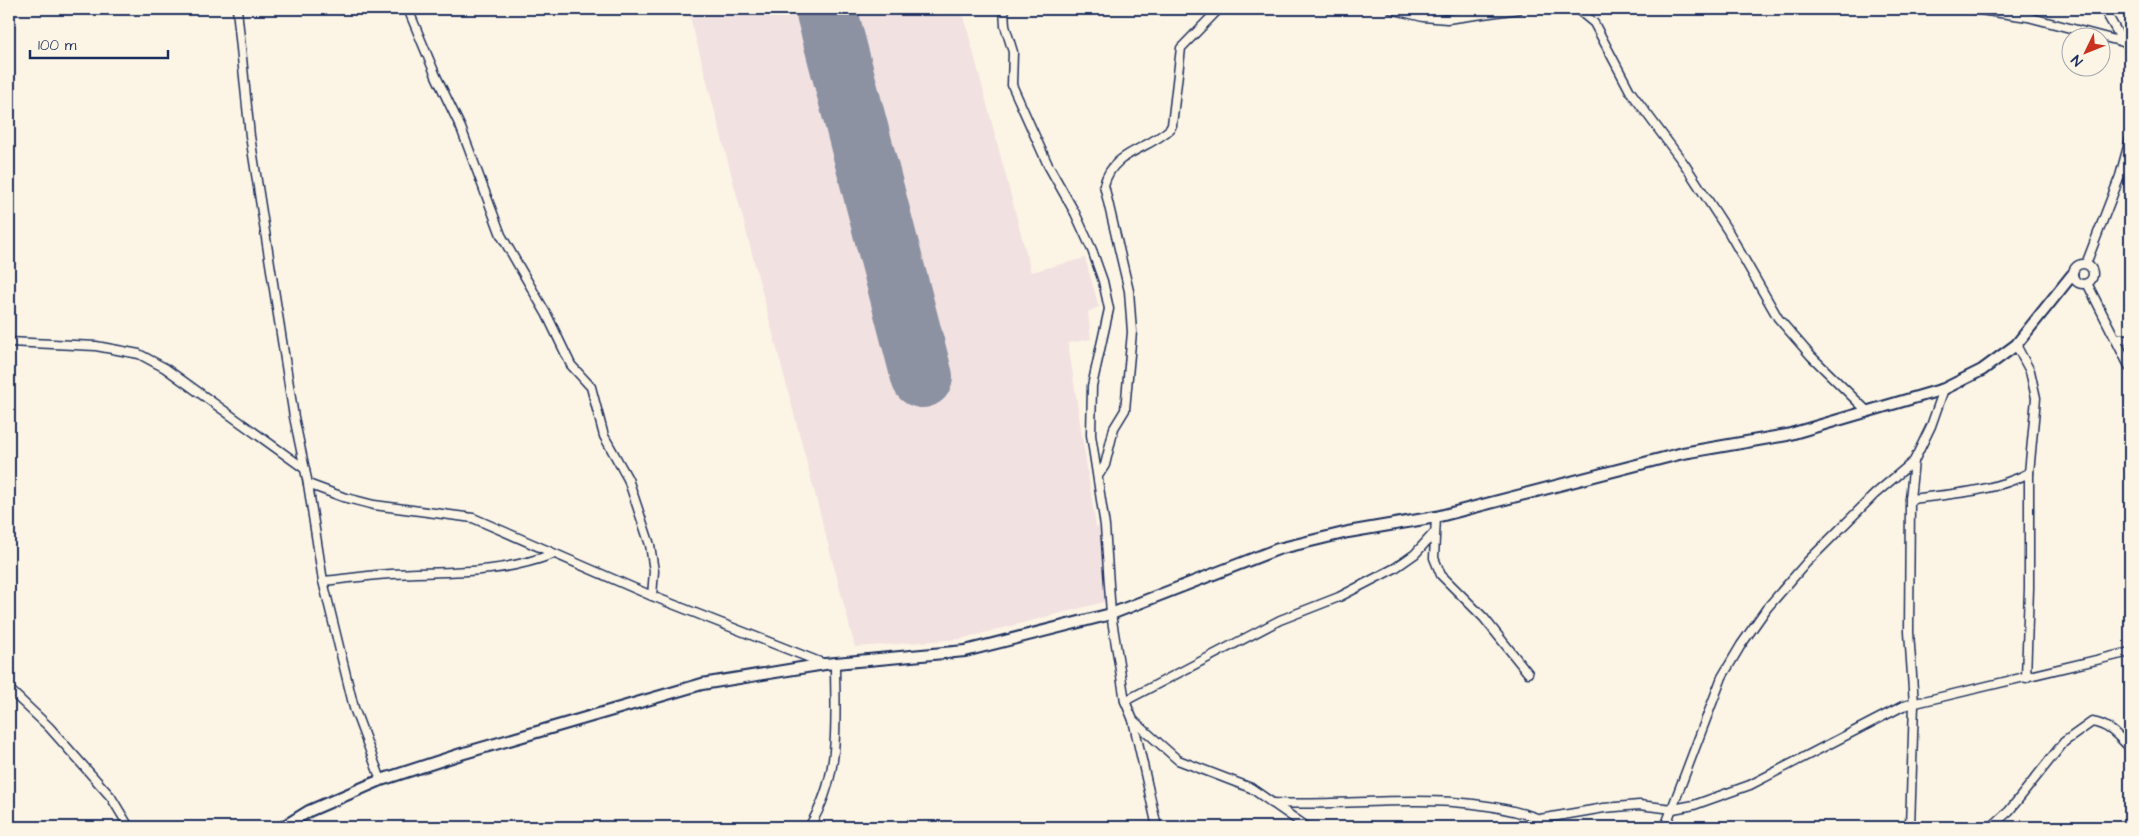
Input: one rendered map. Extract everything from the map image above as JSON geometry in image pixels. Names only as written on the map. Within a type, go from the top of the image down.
[{"type":"street","points":[[237,9],[250,136],[294,417],[308,484],[323,581],[354,708],[381,780]]},
{"type":"street","points":[[408,9],[436,76],[461,128],[501,235],[548,315],[571,365],[591,387],[604,436],[628,479],[650,545],[654,571],[652,596]]},
{"type":"street","points":[[1004,9],[1005,26],[1013,52],[1012,85],[1017,100],[1048,165],[1075,213],[1104,281],[1109,309],[1095,367],[1091,435],[1108,553],[1111,614],[1125,701],[1133,720],[1157,827]]},
{"type":"street","points":[[1098,476],[1105,465],[1114,428],[1125,410],[1132,332],[1129,290],[1104,185],[1108,171],[1117,161],[1170,129],[1181,48],[1219,9]]},
{"type":"street","points":[[1391,9],[1423,17],[1447,20],[1519,9]]},
{"type":"street","points":[[1577,9],[1594,23],[1630,92],[1696,181],[1728,231],[1778,318],[1811,356],[1867,410]]},
{"type":"street","points":[[1973,9],[2028,17],[2127,43]]},
{"type":"street","points":[[2104,9],[2127,43]]},
{"type":"street","points":[[2086,264],[2120,176],[2130,139]]},
{"type":"street","points":[[285,827],[310,811],[381,780],[460,754],[702,684],[830,664],[965,651],[1111,614],[1278,549],[1348,532],[1436,516],[1683,453],[1787,435],[1944,389],[1982,370],[2016,345],[2078,265],[2086,264]]},
{"type":"street","points":[[2086,264],[2093,273],[2087,283]]},
{"type":"street","points":[[2072,275],[2076,282],[2087,283]]},
{"type":"street","points":[[2087,283],[2130,368]]},
{"type":"street","points":[[2116,339],[2130,339]]},
{"type":"street","points":[[9,342],[96,346],[138,354],[165,368],[305,469]]},
{"type":"street","points":[[2016,345],[2030,372],[2036,398],[2028,473],[2029,588],[2026,678]]},
{"type":"street","points":[[1910,827],[1914,704],[1910,632],[1910,499],[1914,461],[1931,426],[1944,389]]},
{"type":"street","points":[[1665,827],[1696,741],[1722,677],[1741,646],[1767,608],[1806,562],[1875,494],[1914,461]]},
{"type":"street","points":[[1910,499],[1984,489],[2010,482],[2028,473]]},
{"type":"street","points":[[308,484],[374,506],[473,518],[652,596],[830,664]]},
{"type":"street","points":[[1436,516],[1434,558],[1441,575],[1484,618],[1528,673]]},
{"type":"street","points":[[1125,701],[1280,620],[1339,597],[1395,568],[1415,554],[1434,534]]},
{"type":"street","points":[[323,581],[390,574],[480,572],[525,564],[554,554]]},
{"type":"street","points":[[1529,827],[1540,819],[1604,808],[1639,805],[1673,809],[1694,804],[1750,784],[1892,710],[2130,652]]},
{"type":"street","points":[[809,827],[818,814],[834,762],[830,664]]},
{"type":"street","points":[[9,689],[49,727],[98,783],[111,798],[129,827]]},
{"type":"street","points":[[1133,720],[1178,760],[1251,788],[1307,827]]},
{"type":"street","points":[[1991,827],[2009,811],[2064,742],[2092,722],[2112,729],[2130,748]]},
{"type":"street","points":[[1272,803],[1316,805],[1421,800],[1478,803],[1517,811],[1540,819]]},
{"type":"shaded area","points":[[688,9],[962,9],[1031,272],[1085,258],[1099,307],[1088,312],[1091,339],[1068,343],[1096,527],[1103,526],[1108,601],[961,639],[855,647]]},
{"type":"runway","points":[[826,9],[922,377]]}]
